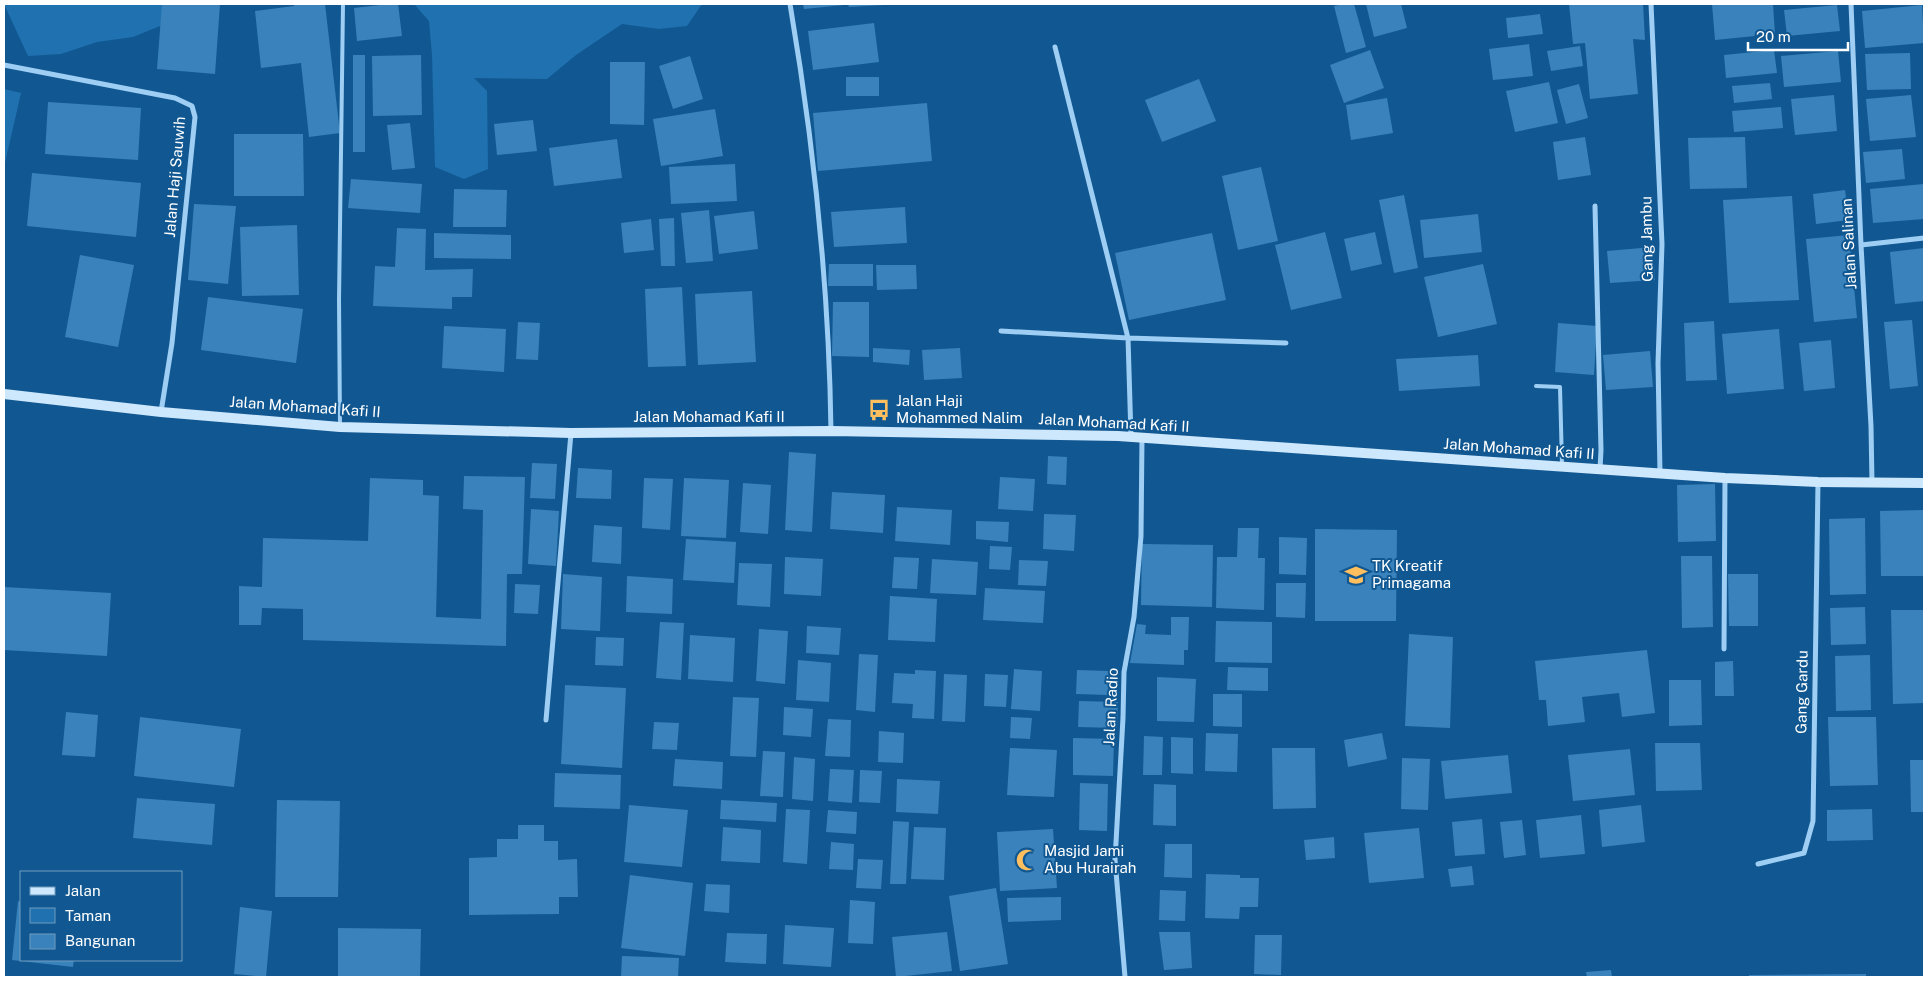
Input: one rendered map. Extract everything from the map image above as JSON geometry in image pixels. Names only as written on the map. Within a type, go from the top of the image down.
[{"type":"main road","name":"Jalan Mohamad Kafi II","points":[[4,394],[161,412],[340,427],[571,433],[831,431],[1136,437],[1725,478],[1818,482],[1924,483]]},
{"type":"street","points":[[790,4],[807,112],[825,284],[831,431]]},
{"type":"street","name":"Gang Jambu","points":[[1650,4],[1662,244],[1658,363],[1660,474]]},
{"type":"street","name":"Jalan Salinan","points":[[1851,4],[1861,245],[1872,426],[1872,483]]},
{"type":"street","name":"Jalan Radio","points":[[1055,47],[1128,338],[1130,416],[1136,437],[1141,536],[1134,617],[1124,672],[1115,860],[1125,977]]},
{"type":"street","name":"Jalan Haji Sauwih","points":[[4,65],[175,98],[192,106],[195,117],[172,343],[161,412]]},
{"type":"street","points":[[1595,206],[1600,470]]},
{"type":"street","points":[[1861,245],[1924,238]]},
{"type":"street","points":[[1000,331],[1128,338],[1286,343]]},
{"type":"street","points":[[546,720],[571,433]]},
{"type":"street","points":[[1724,649],[1725,478]]},
{"type":"street","name":"Gang Gardu","points":[[1758,864],[1804,853],[1813,821],[1818,482]]},
{"type":"lane","points":[[340,427],[339,300],[343,4]]},
{"type":"lane","points":[[1536,386],[1560,387],[1562,467]]},
{"type":"green space","points":[[4,4],[214,4],[133,37],[97,42],[61,54],[28,56]]},
{"type":"green space","points":[[414,4],[702,4],[687,26],[659,29],[622,24],[576,55],[547,79],[474,78],[487,91],[488,169],[464,179],[435,167],[432,55],[429,21]]},
{"type":"green space","points":[[4,89],[21,93],[4,167]]},
{"type":"building","points":[[162,4],[220,4],[215,74],[157,69]]},
{"type":"building","points":[[294,4],[325,4],[340,133],[309,137],[301,63],[261,68],[255,11],[294,6]]},
{"type":"building","points":[[398,4],[402,36],[357,41],[354,8]]},
{"type":"building","points":[[803,4],[844,4],[844,5],[804,9]]},
{"type":"building","points":[[848,4],[884,4],[884,5],[849,7]]},
{"type":"building","points":[[1354,4],[1366,47],[1346,53],[1334,6]]},
{"type":"building","points":[[1366,4],[1401,4],[1407,28],[1374,37]]},
{"type":"building","points":[[1569,4],[1643,4],[1645,40],[1633,39],[1638,94],[1590,99],[1585,43],[1573,44]]},
{"type":"building","points":[[1712,4],[1773,4],[1775,34],[1715,40]]},
{"type":"building","points":[[1837,5],[1840,31],[1787,36],[1784,10]]},
{"type":"building","points":[[1922,5],[1924,43],[1865,48],[1862,11]]},
{"type":"building","points":[[1540,14],[1543,34],[1508,38],[1506,18]]},
{"type":"building","points":[[874,23],[879,62],[813,70],[808,31]]},
{"type":"building","points":[[1529,44],[1533,76],[1493,80],[1489,49]]},
{"type":"building","points":[[1580,46],[1583,66],[1551,71],[1547,51]]},
{"type":"building","points":[[1370,50],[1384,88],[1344,103],[1330,65]]},
{"type":"building","points":[[1774,50],[1777,73],[1726,78],[1724,55]]},
{"type":"building","points":[[1838,51],[1841,82],[1784,87],[1781,56]]},
{"type":"building","points":[[1910,53],[1911,89],[1867,90],[1865,54]]},
{"type":"building","points":[[353,55],[365,55],[365,152],[353,152]]},
{"type":"building","points":[[421,55],[422,115],[373,116],[372,56]]},
{"type":"building","points":[[690,56],[703,99],[673,109],[659,66]]},
{"type":"building","points":[[610,62],[645,62],[644,125],[610,124]]},
{"type":"building","points":[[846,77],[879,77],[879,96],[846,96]]},
{"type":"building","points":[[1199,79],[1216,121],[1162,142],[1145,100]]},
{"type":"building","points":[[1549,82],[1558,123],[1515,132],[1506,91]]},
{"type":"building","points":[[1770,83],[1772,99],[1734,103],[1732,86]]},
{"type":"building","points":[[1579,84],[1588,118],[1566,124],[1557,90]]},
{"type":"building","points":[[1834,95],[1837,131],[1795,135],[1791,99]]},
{"type":"building","points":[[1911,95],[1916,137],[1870,141],[1866,99]]},
{"type":"building","points":[[1387,98],[1393,133],[1351,140],[1346,105]]},
{"type":"building","points":[[48,102],[141,108],[138,160],[45,154]]},
{"type":"building","points":[[927,103],[932,161],[818,171],[813,113]]},
{"type":"building","points":[[1781,107],[1783,128],[1734,132],[1732,111]]},
{"type":"building","points":[[715,109],[723,156],[661,166],[653,119]]},
{"type":"building","points":[[533,120],[537,151],[497,155],[494,124]]},
{"type":"building","points":[[410,123],[415,168],[392,170],[387,125]]},
{"type":"building","points":[[234,134],[303,134],[304,196],[234,196]]},
{"type":"building","points":[[1585,137],[1591,175],[1558,180],[1553,142]]},
{"type":"building","points":[[1745,137],[1747,188],[1690,189],[1688,138]]},
{"type":"building","points":[[617,139],[622,178],[554,186],[549,148]]},
{"type":"building","points":[[1902,149],[1905,179],[1866,183],[1863,152]]},
{"type":"building","points":[[735,164],[737,201],[671,204],[669,167]]},
{"type":"building","points":[[1261,167],[1278,241],[1238,250],[1222,176]]},
{"type":"building","points":[[32,173],[141,183],[136,237],[27,226]]},
{"type":"building","points":[[351,179],[422,184],[420,213],[348,208]]},
{"type":"building","points":[[1924,184],[1924,219],[1873,223],[1870,189]]},
{"type":"building","points":[[454,189],[507,190],[506,227],[453,227]]},
{"type":"building","points":[[1845,190],[1849,220],[1816,224],[1813,194]]},
{"type":"building","points":[[1404,195],[1418,268],[1394,273],[1379,200]]},
{"type":"building","points":[[1792,196],[1799,300],[1729,303],[1723,200]]},
{"type":"building","points":[[194,204],[236,206],[228,284],[188,280]]},
{"type":"building","points":[[905,207],[907,243],[834,247],[831,212]]},
{"type":"building","points":[[709,210],[713,261],[686,263],[681,213]]},
{"type":"building","points":[[754,211],[758,249],[719,254],[714,216]]},
{"type":"building","points":[[1478,214],[1482,252],[1424,258],[1420,220]]},
{"type":"building","points":[[674,218],[675,266],[661,266],[659,219]]},
{"type":"building","points":[[651,219],[654,250],[624,253],[621,223]]},
{"type":"building","points":[[297,225],[299,295],[242,296],[240,227]]},
{"type":"building","points":[[397,228],[426,229],[425,270],[473,269],[472,297],[452,297],[452,309],[373,306],[375,266],[395,267]]},
{"type":"building","points":[[1325,232],[1342,298],[1291,310],[1275,245]]},
{"type":"building","points":[[1375,232],[1382,264],[1351,271],[1344,239]]},
{"type":"building","points":[[434,233],[511,235],[511,259],[434,258]]},
{"type":"building","points":[[1212,233],[1226,300],[1129,320],[1115,253]]},
{"type":"building","points":[[1849,235],[1857,318],[1814,322],[1806,239]]},
{"type":"building","points":[[1653,247],[1655,280],[1610,283],[1607,251]]},
{"type":"building","points":[[1924,248],[1924,301],[1895,304],[1890,252]]},
{"type":"building","points":[[80,255],[134,265],[118,347],[65,337]]},
{"type":"building","points":[[829,264],[873,264],[873,286],[828,286]]},
{"type":"building","points":[[1483,264],[1497,324],[1438,337],[1424,277]]},
{"type":"building","points":[[876,265],[916,265],[917,289],[877,290]]},
{"type":"building","points":[[682,287],[686,366],[648,367],[645,289]]},
{"type":"building","points":[[752,291],[756,362],[698,365],[695,294]]},
{"type":"building","points":[[208,297],[303,309],[296,363],[201,350]]},
{"type":"building","points":[[833,302],[869,302],[869,357],[832,356]]},
{"type":"building","points":[[1912,320],[1918,386],[1890,389],[1884,322]]},
{"type":"building","points":[[1714,321],[1717,380],[1686,381],[1684,323]]},
{"type":"building","points":[[518,322],[540,323],[538,360],[516,359]]},
{"type":"building","points":[[1558,323],[1597,326],[1594,375],[1555,372]]},
{"type":"building","points":[[444,326],[506,329],[504,372],[442,368]]},
{"type":"building","points":[[1779,329],[1784,389],[1727,394],[1722,334]]},
{"type":"building","points":[[1831,340],[1835,388],[1804,391],[1799,343]]},
{"type":"building","points":[[873,348],[910,350],[909,365],[873,362]]},
{"type":"building","points":[[960,348],[962,378],[924,380],[922,350]]},
{"type":"building","points":[[1650,351],[1653,387],[1606,390],[1603,355]]},
{"type":"building","points":[[1478,355],[1480,386],[1399,391],[1396,359]]},
{"type":"building","points":[[789,452],[816,454],[812,532],[785,530]]},
{"type":"building","points":[[1048,456],[1067,457],[1066,485],[1047,484]]},
{"type":"building","points":[[532,463],[557,464],[555,499],[530,498]]},
{"type":"building","points":[[578,468],[612,470],[611,499],[576,498]]},
{"type":"building","points":[[464,476],[525,477],[522,574],[507,574],[506,646],[303,640],[303,609],[262,608],[261,625],[239,625],[239,586],[262,587],[263,538],[368,541],[370,478],[423,480],[423,495],[439,496],[436,617],[481,619],[483,510],[463,509]]},
{"type":"building","points":[[1000,477],[1035,479],[1033,511],[998,509]]},
{"type":"building","points":[[644,478],[673,479],[670,530],[642,528]]},
{"type":"building","points":[[684,478],[729,480],[726,538],[681,536]]},
{"type":"building","points":[[743,483],[771,485],[768,534],[740,532]]},
{"type":"building","points":[[1715,484],[1716,541],[1678,542],[1677,485]]},
{"type":"building","points":[[832,492],[885,495],[883,533],[830,529]]},
{"type":"building","points":[[897,507],[952,510],[950,545],[895,541]]},
{"type":"building","points":[[531,509],[559,511],[556,566],[528,564]]},
{"type":"building","points":[[1924,510],[1924,576],[1881,576],[1880,511]]},
{"type":"building","points":[[1044,514],[1076,515],[1074,551],[1043,549]]},
{"type":"building","points":[[1865,518],[1866,594],[1830,595],[1829,519]]},
{"type":"building","points":[[976,521],[1009,522],[1008,542],[976,539]]},
{"type":"building","points":[[594,525],[622,527],[621,564],[592,562]]},
{"type":"building","points":[[1238,528],[1259,528],[1258,558],[1265,558],[1264,610],[1216,608],[1217,557],[1237,557]]},
{"type":"building","name":"TK Kreatif Primagama","points":[[1315,529],[1397,530],[1396,621],[1315,621]]},
{"type":"building","points":[[1279,537],[1307,538],[1306,575],[1279,574]]},
{"type":"building","points":[[686,539],[736,542],[734,583],[683,580]]},
{"type":"building","points":[[1142,544],[1213,545],[1212,607],[1141,605]]},
{"type":"building","points":[[990,546],[1012,547],[1010,570],[989,569]]},
{"type":"building","points":[[1681,556],[1712,556],[1713,627],[1682,628]]},
{"type":"building","points":[[785,557],[823,559],[821,596],[784,594]]},
{"type":"building","points":[[894,557],[919,558],[917,589],[892,588]]},
{"type":"building","points":[[932,559],[978,562],[976,595],[930,593]]},
{"type":"building","points":[[1019,560],[1048,561],[1046,586],[1018,585]]},
{"type":"building","points":[[739,563],[772,564],[770,607],[737,605]]},
{"type":"building","points":[[563,574],[602,577],[600,631],[561,629]]},
{"type":"building","points":[[1728,574],[1758,574],[1758,626],[1729,626]]},
{"type":"building","points":[[627,576],[673,579],[672,614],[626,612]]},
{"type":"building","points":[[1276,583],[1306,583],[1305,618],[1276,617]]},
{"type":"building","points":[[515,584],[540,585],[538,614],[514,613]]},
{"type":"building","points":[[4,587],[111,593],[107,656],[4,650]]},
{"type":"building","points":[[985,588],[1045,591],[1043,623],[983,620]]},
{"type":"building","points":[[890,596],[937,599],[935,642],[888,640]]},
{"type":"building","points":[[1865,607],[1866,644],[1831,645],[1830,608]]},
{"type":"building","points":[[1891,610],[1924,610],[1924,703],[1893,704]]},
{"type":"building","points":[[1171,617],[1189,617],[1188,650],[1184,650],[1184,665],[1130,663],[1137,624],[1146,625],[1145,634],[1171,635]]},
{"type":"building","points":[[1216,621],[1272,622],[1272,663],[1215,662]]},
{"type":"building","points":[[660,622],[684,623],[681,680],[656,678]]},
{"type":"building","points":[[807,626],[841,628],[839,655],[806,653]]},
{"type":"building","points":[[759,629],[788,631],[785,684],[756,681]]},
{"type":"building","points":[[1409,634],[1453,637],[1450,728],[1405,726]]},
{"type":"building","points":[[690,635],[735,638],[733,682],[688,679]]},
{"type":"building","points":[[596,637],[624,638],[623,666],[595,665]]},
{"type":"building","points":[[1647,650],[1655,713],[1622,717],[1619,693],[1582,697],[1585,722],[1548,726],[1546,700],[1539,700],[1535,661]]},
{"type":"building","points":[[859,654],[878,655],[875,712],[856,710]]},
{"type":"building","points":[[1870,655],[1871,710],[1836,711],[1835,656]]},
{"type":"building","points":[[798,660],[831,663],[829,702],[796,700]]},
{"type":"building","points":[[1733,661],[1734,696],[1715,696],[1715,662]]},
{"type":"building","points":[[1228,667],[1268,668],[1268,691],[1227,690]]},
{"type":"building","points":[[1014,669],[1042,671],[1040,711],[1011,709]]},
{"type":"building","points":[[915,670],[936,671],[934,719],[912,718],[913,704],[892,703],[894,673],[915,674]]},
{"type":"building","points":[[1077,670],[1109,671],[1108,695],[1076,694]]},
{"type":"building","points":[[944,674],[967,675],[965,722],[942,721]]},
{"type":"building","points":[[985,674],[1008,675],[1006,707],[984,706]]},
{"type":"building","points":[[1157,677],[1196,679],[1194,722],[1157,721]]},
{"type":"building","points":[[1669,680],[1701,680],[1702,725],[1669,726]]},
{"type":"building","points":[[565,685],[626,688],[622,768],[561,764]]},
{"type":"building","points":[[1213,694],[1242,694],[1242,727],[1213,726]]},
{"type":"building","points":[[733,697],[759,698],[756,757],[730,756]]},
{"type":"building","points":[[1079,701],[1118,702],[1117,728],[1078,727]]},
{"type":"building","points":[[784,707],[813,709],[811,737],[783,735]]},
{"type":"building","points":[[66,712],[98,715],[95,757],[62,755]]},
{"type":"building","points":[[140,717],[241,729],[234,787],[134,776]]},
{"type":"building","points":[[1011,717],[1032,718],[1030,739],[1010,738]]},
{"type":"building","points":[[1828,717],[1876,717],[1878,785],[1830,786]]},
{"type":"building","points":[[828,719],[851,720],[850,757],[825,756]]},
{"type":"building","points":[[654,722],[679,723],[677,750],[652,749]]},
{"type":"building","points":[[879,731],[904,733],[903,763],[878,762]]},
{"type":"building","points":[[1206,733],[1238,734],[1237,772],[1205,771]]},
{"type":"building","points":[[1382,733],[1387,759],[1348,767],[1344,740]]},
{"type":"building","points":[[1144,736],[1163,737],[1162,775],[1143,775]]},
{"type":"building","points":[[1171,737],[1193,738],[1193,774],[1171,773]]},
{"type":"building","points":[[1073,738],[1114,739],[1113,776],[1073,775]]},
{"type":"building","points":[[1655,743],[1700,743],[1702,790],[1656,791]]},
{"type":"building","points":[[1010,748],[1057,750],[1054,797],[1007,795]]},
{"type":"building","points":[[1272,748],[1315,748],[1316,808],[1273,809]]},
{"type":"building","points":[[1630,749],[1635,795],[1573,801],[1568,755]]},
{"type":"building","points":[[763,751],[785,752],[783,797],[760,796]]},
{"type":"building","points":[[1508,755],[1512,793],[1445,799],[1441,761]]},
{"type":"building","points":[[794,757],[815,759],[813,801],[792,799]]},
{"type":"building","points":[[1402,758],[1430,759],[1428,810],[1401,809]]},
{"type":"building","points":[[675,759],[723,762],[722,789],[673,786]]},
{"type":"building","points":[[1910,760],[1924,760],[1924,812],[1911,812]]},
{"type":"building","points":[[830,769],[854,770],[852,803],[828,801]]},
{"type":"building","points":[[860,770],[882,771],[880,803],[859,802]]},
{"type":"building","points":[[555,773],[621,775],[620,809],[554,807]]},
{"type":"building","points":[[897,779],[940,781],[938,814],[896,812]]},
{"type":"building","points":[[1080,783],[1108,784],[1107,831],[1079,830]]},
{"type":"building","points":[[1154,784],[1176,785],[1176,826],[1153,825]]},
{"type":"building","points":[[137,798],[215,804],[212,845],[133,838]]},
{"type":"building","points":[[277,800],[340,801],[338,897],[275,897]]},
{"type":"building","points":[[721,800],[777,803],[776,822],[720,819]]},
{"type":"building","points":[[629,805],[688,810],[682,867],[624,862]]},
{"type":"building","points":[[1641,805],[1645,842],[1602,847],[1599,810]]},
{"type":"building","points":[[786,809],[810,810],[807,864],[783,862]]},
{"type":"building","points":[[1872,809],[1873,840],[1827,841],[1827,810]]},
{"type":"building","points":[[828,810],[857,812],[856,834],[826,832]]},
{"type":"building","points":[[1581,815],[1585,854],[1540,858],[1536,820]]},
{"type":"building","points":[[1482,819],[1485,854],[1455,856],[1452,822]]},
{"type":"building","points":[[1522,820],[1526,855],[1504,858],[1500,822]]},
{"type":"building","points":[[893,821],[909,822],[906,884],[890,884]]},
{"type":"building","points":[[518,825],[544,825],[544,841],[558,841],[558,860],[577,859],[578,897],[559,897],[559,914],[469,915],[469,858],[497,857],[497,839],[518,839]]},
{"type":"building","points":[[723,827],[761,830],[760,863],[721,861]]},
{"type":"building","points":[[914,827],[946,828],[944,880],[911,879]]},
{"type":"building","points":[[1419,828],[1424,878],[1369,883],[1364,833]]},
{"type":"building","name":"Masjid Jami Abu Hurairah","points":[[1053,829],[1057,888],[1000,891],[997,832]]},
{"type":"building","points":[[1334,837],[1335,858],[1306,860],[1304,840]]},
{"type":"building","points":[[831,842],[854,844],[853,870],[829,869]]},
{"type":"building","points":[[1165,844],[1192,844],[1192,878],[1164,877]]},
{"type":"building","points":[[858,859],[883,860],[881,889],[856,888]]},
{"type":"building","points":[[1472,866],[1474,885],[1451,887],[1448,869]]},
{"type":"building","points":[[1206,874],[1240,875],[1240,878],[1259,878],[1258,907],[1240,907],[1239,919],[1205,918]]},
{"type":"building","points":[[630,875],[693,883],[685,956],[621,948]]},
{"type":"building","points":[[706,884],[730,885],[729,913],[704,911]]},
{"type":"building","points":[[996,888],[1008,964],[960,971],[949,896]]},
{"type":"building","points":[[1160,890],[1186,891],[1185,921],[1159,920]]},
{"type":"building","points":[[1061,897],[1061,920],[1008,922],[1007,898]]},
{"type":"building","points":[[850,900],[875,902],[873,944],[848,943]]},
{"type":"building","points":[[18,901],[20,902],[20,961],[12,960]]},
{"type":"building","points":[[240,907],[272,911],[266,977],[234,974]]},
{"type":"building","points":[[785,925],[834,928],[831,967],[783,964]]},
{"type":"building","points":[[338,928],[421,929],[420,977],[338,977]]},
{"type":"building","points":[[947,932],[952,971],[896,977],[892,937]]},
{"type":"building","points":[[1159,932],[1190,932],[1192,968],[1164,970]]},
{"type":"building","points":[[727,933],[767,934],[766,964],[725,962]]},
{"type":"building","points":[[1255,935],[1282,935],[1281,975],[1254,974]]},
{"type":"building","points":[[622,956],[679,958],[678,977],[621,977]]},
{"type":"building","points":[[21,961],[74,961],[73,967]]},
{"type":"building","points":[[1611,970],[1612,977],[1587,977],[1586,972]]},
{"type":"building","points":[[1866,974],[1866,977],[1749,977],[1749,975]]},
{"type":"place","name":"Jalan Haji Mohammed Nalim","points":[[879,410]]},
{"type":"place","name":"TK Kreatif Primagama","points":[[1356,575]]},
{"type":"place","name":"Masjid Jami Abu Hurairah","points":[[1027,860]]}]
